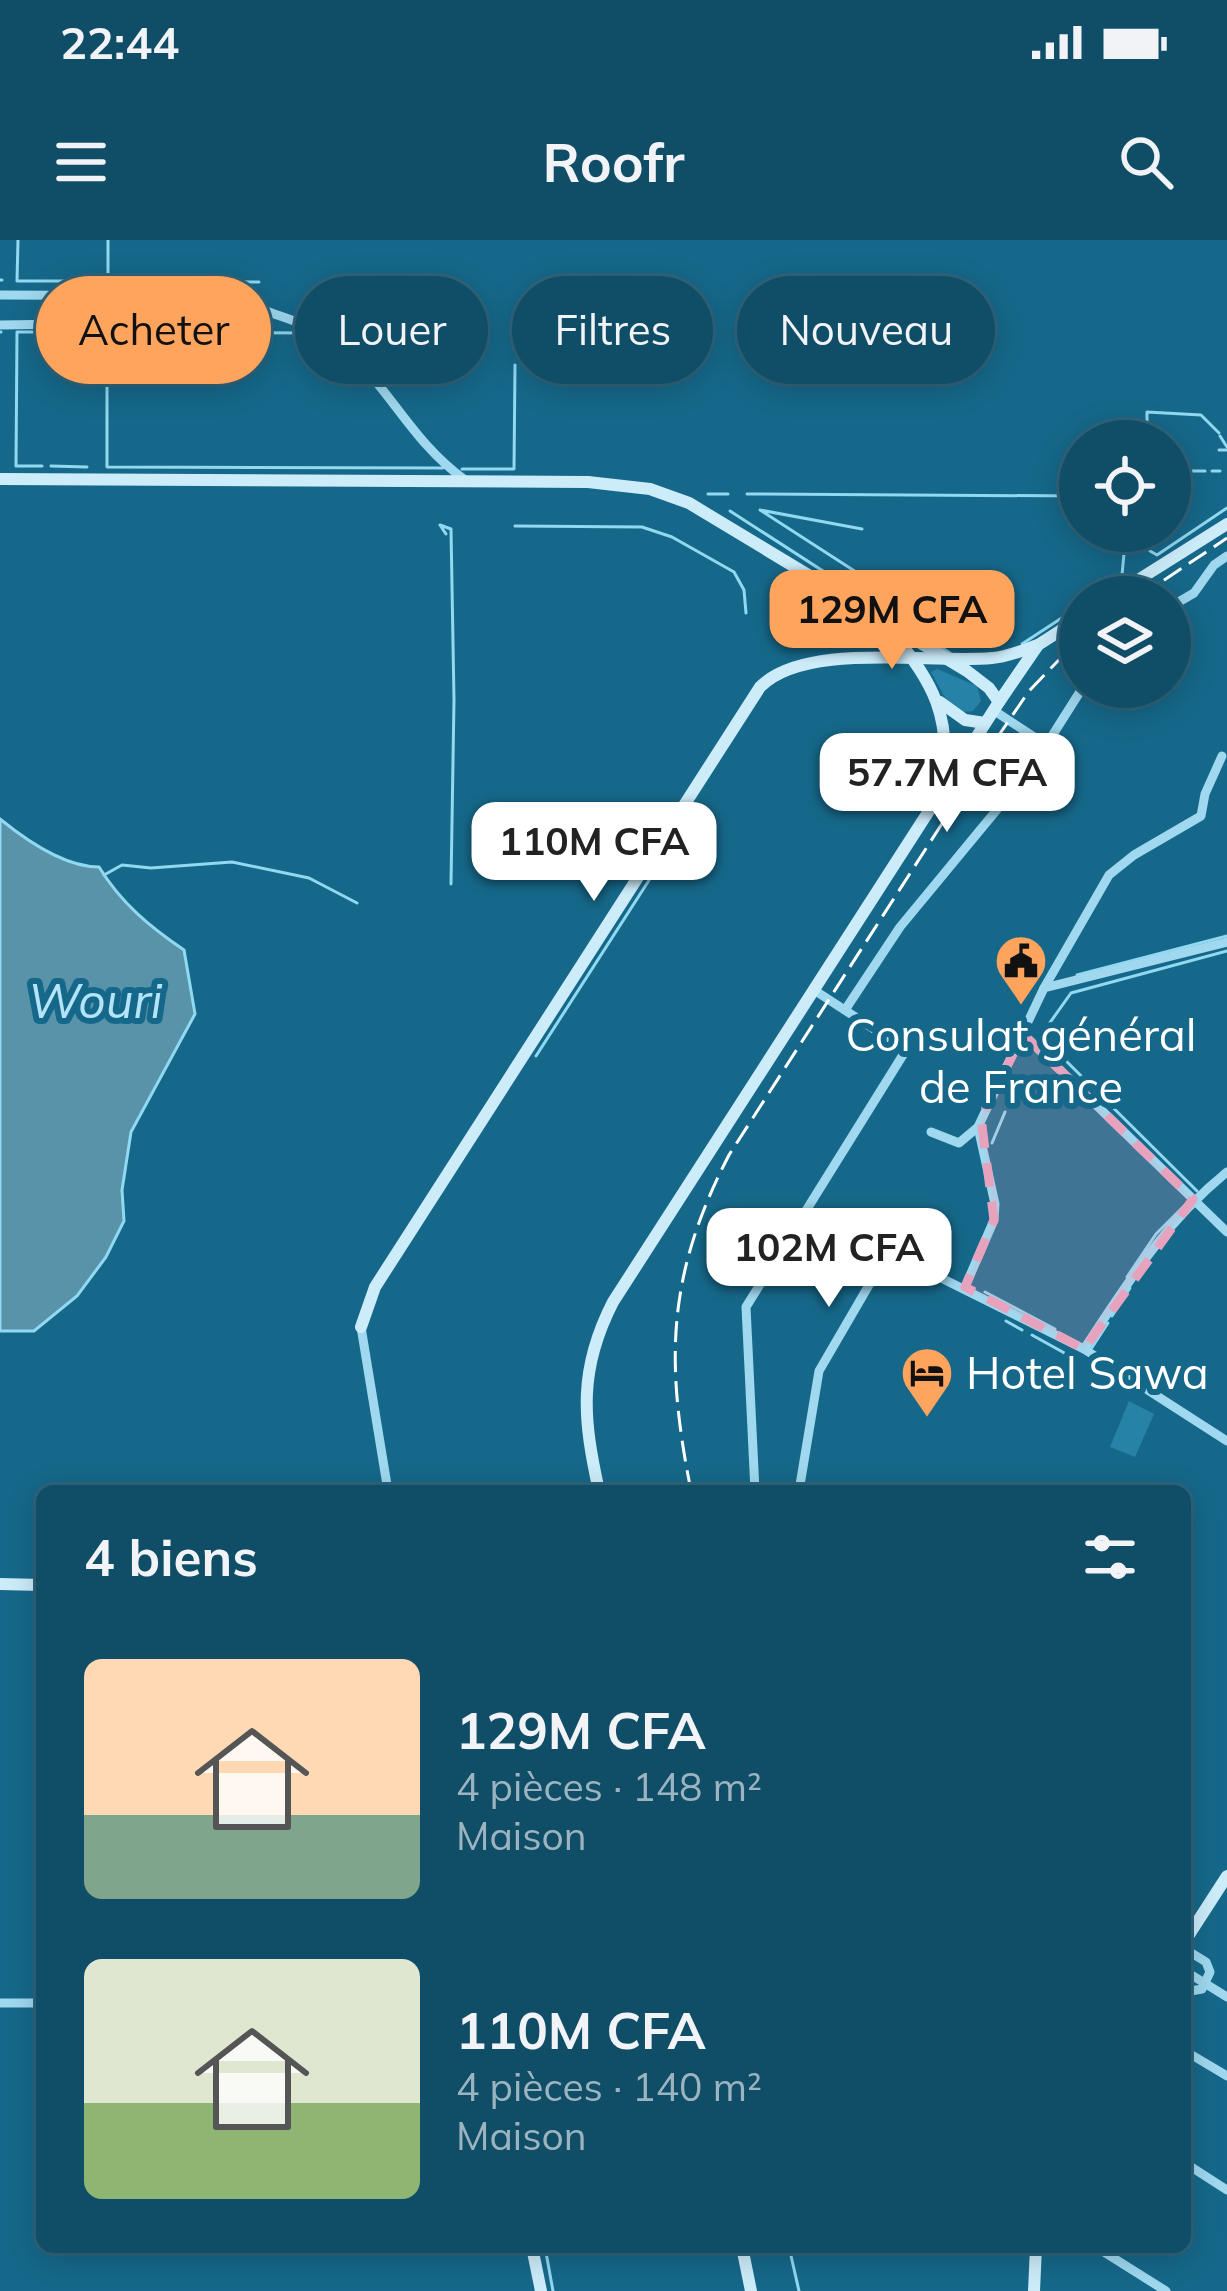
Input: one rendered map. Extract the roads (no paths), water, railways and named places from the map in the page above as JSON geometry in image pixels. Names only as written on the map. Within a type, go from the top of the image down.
[{"type":"street","points":[[0,296],[36,296]]},
{"type":"street","points":[[271,313],[307,325],[337,344],[366,370],[418,441],[464,480]]},
{"type":"street","points":[[0,325],[36,325]]},
{"type":"street","points":[[0,479],[588,482],[663,492],[980,680],[992,712]]},
{"type":"street","points":[[1144,576],[1227,524]]},
{"type":"street","points":[[1191,595],[1227,556]]},
{"type":"street","points":[[883,623],[913,659],[946,727],[941,793]]},
{"type":"street","points":[[387,1485],[362,1327],[375,1287],[760,688],[773,674],[789,667],[998,658],[1038,645],[1059,632]]},
{"type":"street","points":[[598,1485],[586,1396],[593,1346],[603,1321],[1038,645]]},
{"type":"street","points":[[935,697],[957,716],[992,712],[1046,744]]},
{"type":"street","points":[[845,1010],[900,926],[1033,766],[1069,708]]},
{"type":"street","points":[[931,1132],[959,1143],[978,1127],[1044,988],[1109,875],[1201,816],[1222,756]]},
{"type":"street","points":[[1044,988],[1227,942]]},
{"type":"street","points":[[754,1485],[746,1307],[906,1050],[814,990]]},
{"type":"street","points":[[1023,1034],[1227,1232]]},
{"type":"street","points":[[965,1287],[994,1220],[978,1127]]},
{"type":"street","points":[[1084,1349],[1154,1243],[1193,1199],[1227,1172]]},
{"type":"street","points":[[800,1485],[820,1371],[876,1273],[905,1260],[1084,1349],[1227,1441]]},
{"type":"street","points":[[0,1584],[36,1585]]},
{"type":"street","points":[[1191,1935],[1227,1876]]},
{"type":"street","points":[[1191,1951],[1210,1968]]},
{"type":"street","points":[[1210,1968],[1227,1964]]},
{"type":"street","points":[[1191,1992],[1206,1984],[1210,1968]]},
{"type":"street","points":[[1191,1975],[1227,1997]]},
{"type":"street","points":[[0,2003],[36,2003]]},
{"type":"street","points":[[1191,2055],[1227,2076]]},
{"type":"street","points":[[1191,2167],[1227,2190]]},
{"type":"street","points":[[533,2253],[541,2291]]},
{"type":"street","points":[[743,2253],[751,2291]]},
{"type":"street","points":[[1034,2291],[1036,2253]]},
{"type":"street","points":[[1106,2253],[1166,2291]]},
{"type":"water","name":"Wouri","points":[[0,819],[59,858],[99,867],[137,913],[184,950],[195,1014],[131,1132],[122,1190],[124,1221],[106,1257],[77,1296],[34,1331],[0,1331]]},
{"type":"waterway","points":[[18,240],[17,281],[36,281]]},
{"type":"waterway","points":[[108,240],[108,276]]},
{"type":"waterway","points":[[36,332],[17,332],[16,466],[42,466]]},
{"type":"waterway","points":[[295,333],[107,332],[107,467],[443,468]]},
{"type":"waterway","points":[[462,469],[514,469],[515,384]]},
{"type":"waterway","points":[[1147,420],[1147,412],[1201,415],[1219,433]]},
{"type":"waterway","points":[[1220,436],[1227,447]]},
{"type":"waterway","points":[[1219,450],[1227,450]]},
{"type":"waterway","points":[[51,466],[87,467]]},
{"type":"waterway","points":[[1191,471],[1205,471]]},
{"type":"waterway","points":[[1212,471],[1220,471]]},
{"type":"waterway","points":[[708,494],[728,494]]},
{"type":"waterway","points":[[747,494],[1059,496]]},
{"type":"waterway","points":[[1191,532],[1227,508]]},
{"type":"waterway","points":[[862,529],[760,510],[870,581]]},
{"type":"waterway","points":[[730,511],[950,653]]},
{"type":"waterway","points":[[446,534],[440,525],[451,529],[451,884]]},
{"type":"waterway","points":[[515,526],[642,527],[672,537],[734,572],[744,590],[746,613]]},
{"type":"waterway","points":[[1121,576],[1124,552]]},
{"type":"waterway","points":[[1152,552],[1161,552]]},
{"type":"waterway","points":[[1022,644],[1059,620]]},
{"type":"waterway","points":[[536,1056],[682,829]]},
{"type":"waterway","points":[[104,875],[122,865],[151,868],[232,862],[309,878],[357,903]]},
{"type":"waterway","points":[[1077,975],[1227,936]]},
{"type":"waterway","points":[[1044,1031],[1071,993],[1227,951]]},
{"type":"waterway","points":[[1046,1041],[1197,1191]]},
{"type":"waterway","points":[[992,1143],[1005,1112]]},
{"type":"waterway","points":[[1127,1277],[1156,1234],[1186,1204]]},
{"type":"waterway","points":[[1112,1316],[1130,1288]]},
{"type":"waterway","points":[[985,1292],[1055,1329]]},
{"type":"waterway","points":[[1006,1321],[1022,1330]]},
{"type":"waterway","points":[[1091,1349],[1108,1323]]},
{"type":"waterway","points":[[1032,1335],[1068,1355]]},
{"type":"waterway","points":[[1094,1369],[1110,1379]]},
{"type":"waterway","points":[[546,2253],[553,2291]]},
{"type":"waterway","points":[[790,2253],[799,2291]]},
{"type":"railway","points":[[1170,576],[1227,538]]},
{"type":"railway","points":[[690,1485],[677,1400],[677,1319],[693,1240],[708,1199],[729,1155],[999,735],[1029,691],[1059,660]]},
{"type":"place","name":"Consulat général de France","points":[[1021,1007]]},
{"type":"place","name":"Hotel Sawa","points":[[927,1419]]}]
